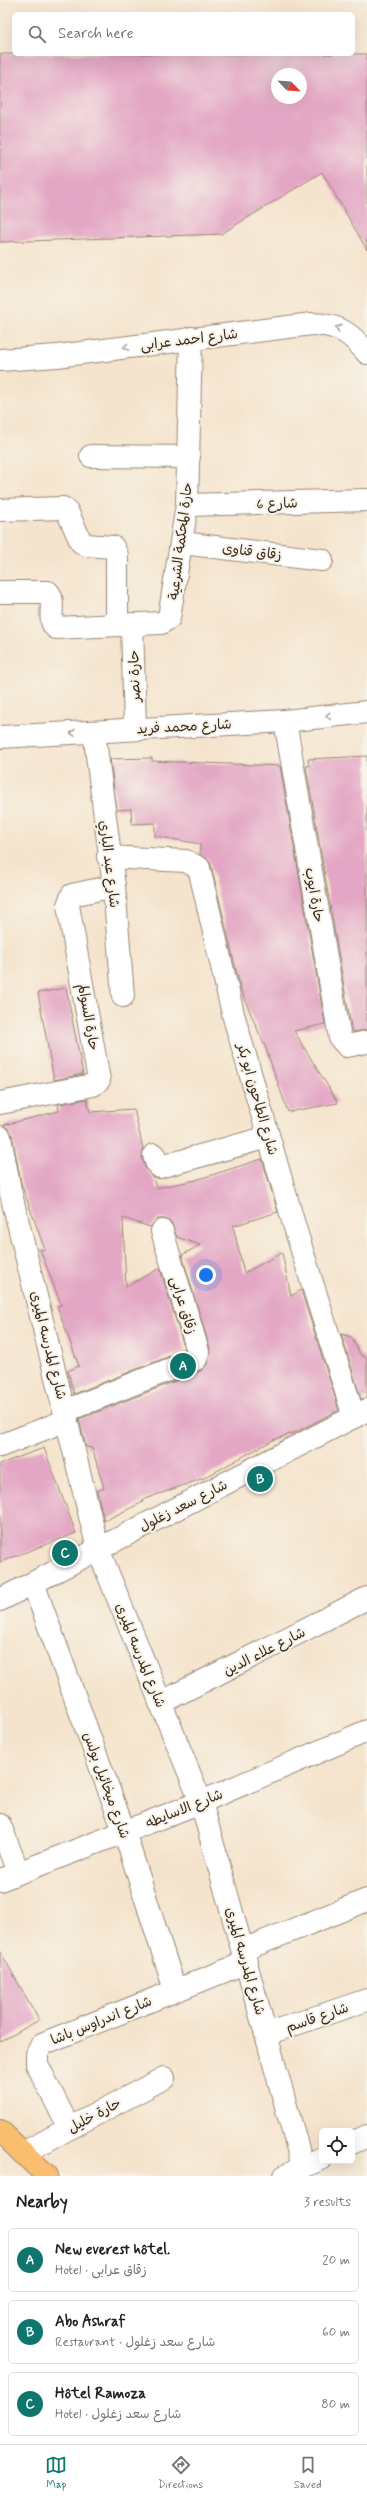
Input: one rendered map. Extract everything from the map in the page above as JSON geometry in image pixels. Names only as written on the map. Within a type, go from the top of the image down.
[{"type":"main road","points":[[0,2131],[47,2176]]},
{"type":"street","name":"شارع احمد عرابى","points":[[0,360],[57,356],[312,324],[329,325],[344,331],[367,353]]},
{"type":"street","name":"حارة المحكمة الشرعية","points":[[0,592],[48,592],[51,598],[52,623],[56,628],[162,623],[169,618],[187,505],[191,338]]},
{"type":"street","points":[[91,456],[189,457]]},
{"type":"street","name":"شارع 6","points":[[187,505],[367,500]]},
{"type":"street","name":"حارة نصر","points":[[0,510],[63,508],[67,511],[81,542],[86,544],[113,547],[117,555],[135,728]]},
{"type":"street","name":"زقاق قناوى","points":[[182,543],[322,560]]},
{"type":"street","name":"شارع محمد فريد","points":[[0,737],[94,732],[135,728],[285,721],[367,712]]},
{"type":"street","name":"حارة ايوب","points":[[285,721],[340,1038],[347,1046],[367,1042]]},
{"type":"street","name":"شارع عبد الباري","points":[[94,732],[108,857],[114,886],[123,996]]},
{"type":"street","name":"شارع الطاحون ابو بكر","points":[[108,857],[186,861],[199,868],[233,1014],[268,1137],[361,1413]]},
{"type":"street","name":"حارة السوالم","points":[[0,1103],[93,1086],[99,1080],[68,905],[72,895],[114,886]]},
{"type":"street","name":"شارع المدرسه الميرى","points":[[0,1137],[5,1191],[66,1416],[98,1549],[201,1802],[304,2167]]},
{"type":"street","points":[[154,1155],[157,1164],[160,1167],[268,1137]]},
{"type":"street","name":"زقاق عرابى","points":[[66,1416],[196,1359],[198,1352],[162,1231]]},
{"type":"street","name":"شارع سعد زغلول","points":[[0,1600],[361,1413]]},
{"type":"street","points":[[0,1446],[66,1416]]},
{"type":"street","name":"شارع ميخائيل بولس","points":[[33,1583],[124,1831],[175,1990]]},
{"type":"street","name":"شارع علاء الدين","points":[[160,1703],[367,1598]]},
{"type":"street","name":"شارع الاسايطه","points":[[9,1876],[201,1802],[367,1732]]},
{"type":"street","points":[[0,1825],[9,1876]]},
{"type":"street","name":"شارع اندراوس باشا","points":[[69,2128],[37,2064],[37,2054],[42,2044],[175,1990],[367,1900]]},
{"type":"street","name":"شارع قاسم","points":[[266,2034],[367,2000]]},
{"type":"street","name":"حارة خليل","points":[[23,2152],[164,2078]]},
{"type":"street","points":[[355,2142],[367,2136]]},
{"type":"building","points":[[0,54],[12,54],[12,56],[355,56],[355,54],[367,54],[367,250],[322,172],[221,234],[0,242]]},
{"type":"building","points":[[367,756],[367,1030],[352,1032],[306,766],[309,766],[308,759]]},
{"type":"building","points":[[152,758],[152,761],[280,766],[325,1024],[294,1031],[338,1103],[288,1112],[266,1049],[241,991],[211,865],[209,860],[200,855],[200,844],[155,836],[155,823],[132,824],[131,809],[117,810],[110,759]]},
{"type":"building","points":[[66,988],[83,1074],[54,1080],[38,993]]},
{"type":"building","points":[[87,1099],[90,1112],[134,1109],[143,1149],[142,1159],[145,1168],[153,1177],[156,1188],[196,1180],[262,1159],[278,1212],[233,1226],[244,1273],[282,1253],[291,1296],[301,1290],[339,1410],[296,1432],[273,1440],[204,1478],[142,1500],[143,1502],[104,1521],[97,1491],[104,1488],[92,1448],[86,1447],[79,1419],[201,1371],[208,1363],[210,1349],[182,1255],[200,1245],[177,1237],[171,1222],[165,1219],[158,1219],[150,1227],[123,1218],[126,1287],[160,1268],[185,1350],[74,1394],[68,1371],[79,1366],[57,1306],[61,1305],[40,1249],[45,1250],[21,1183],[12,1135],[4,1125],[59,1111],[58,1104]]},
{"type":"building","points":[[341,1334],[351,1337],[360,1354],[367,1359],[367,1398],[361,1399]]},
{"type":"building","points":[[44,1448],[76,1533],[0,1562],[0,1464]]},
{"type":"building","points":[[0,1951],[39,2020],[0,2042]]},
{"type":"place","name":"New everest hôtel.","points":[[183,1366]]},
{"type":"place","name":"Abo Ashraf","points":[[260,1479]]},
{"type":"place","name":"Hôtel Ramoza","points":[[65,1553]]}]
